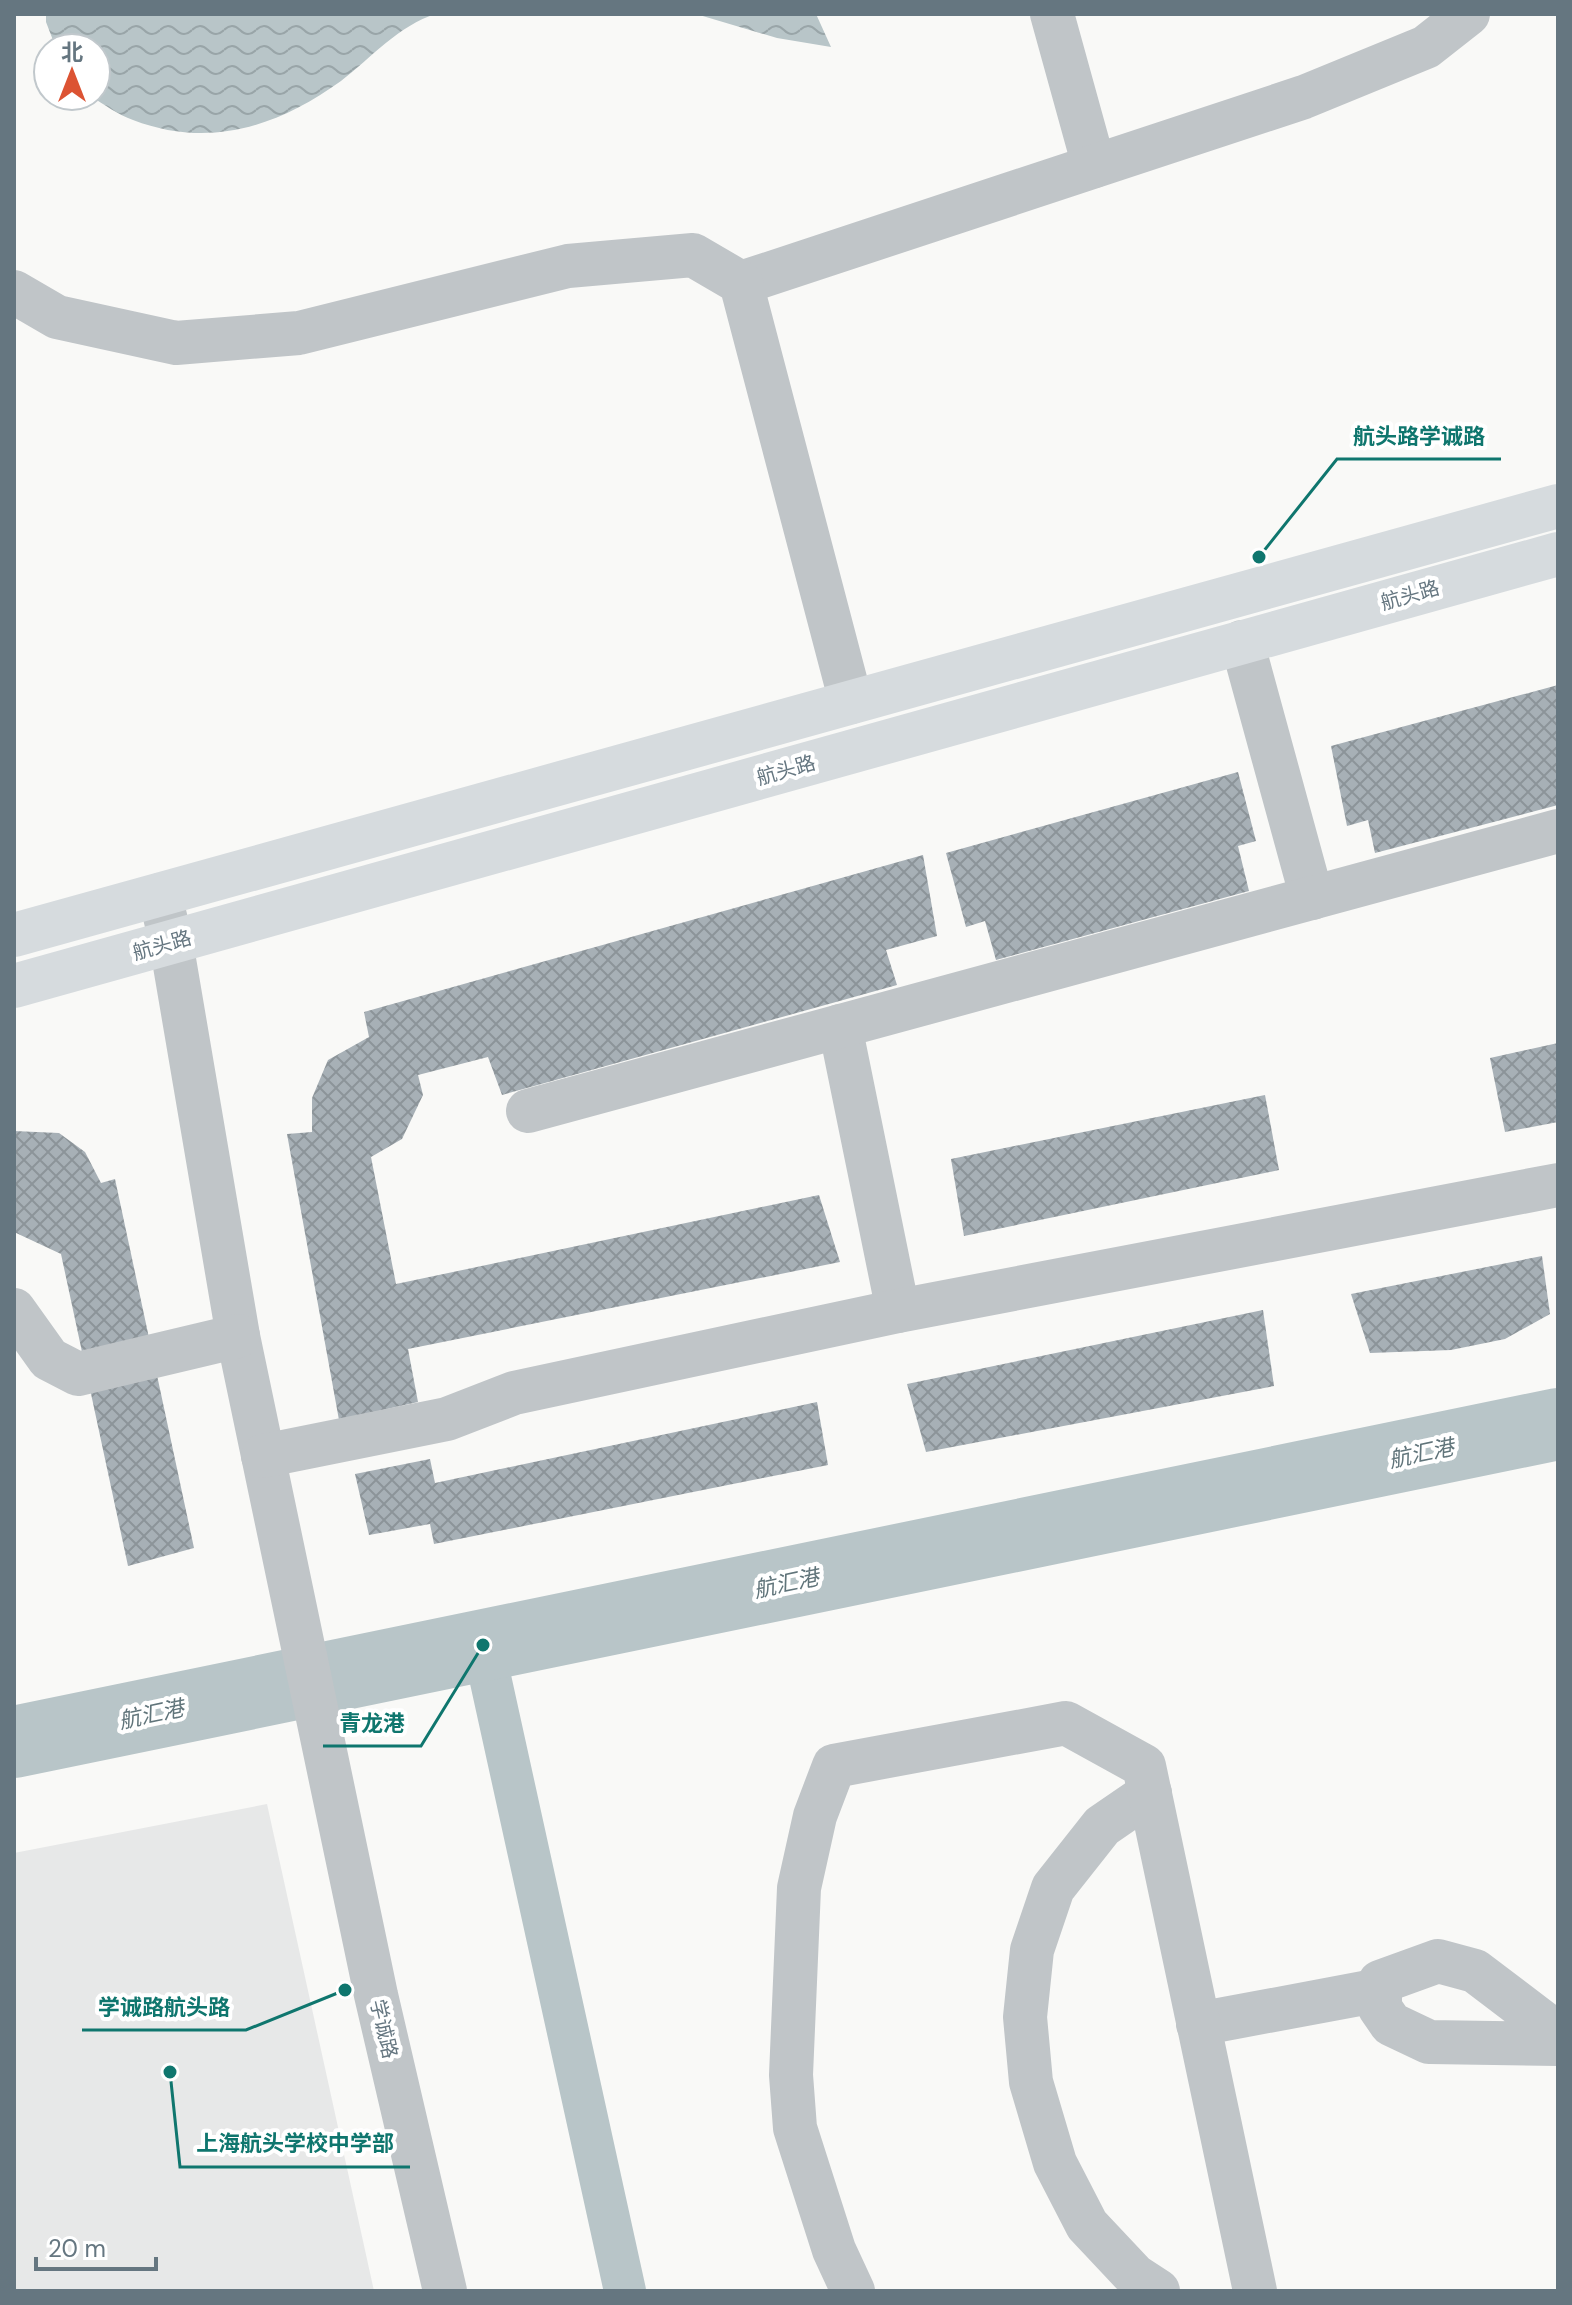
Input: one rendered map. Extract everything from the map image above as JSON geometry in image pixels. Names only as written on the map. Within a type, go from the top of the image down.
[{"type":"main road","points":[[14,935],[1558,506]]},
{"type":"main road","name":"航头路","points":[[14,986],[1558,554]]},
{"type":"street","points":[[1052,14],[1094,166]]},
{"type":"street","points":[[741,283],[1304,97],[1426,47],[1468,14]]},
{"type":"street","points":[[14,292],[57,317],[176,343],[299,333],[568,266],[693,255],[741,283],[851,702]]},
{"type":"street","points":[[1242,642],[1312,898]]},
{"type":"street","points":[[528,1111],[1558,831]]},
{"type":"street","name":"学诚路","points":[[160,895],[171,942],[238,1336],[376,1995],[445,2291]]},
{"type":"street","points":[[840,1026],[898,1311]]},
{"type":"street","points":[[263,1456],[447,1419],[514,1393],[898,1311],[1558,1185]]},
{"type":"street","points":[[14,1310],[49,1359],[78,1374],[238,1336]]},
{"type":"street","points":[[853,2291],[834,2250],[795,2128],[791,2075],[799,1888],[815,1816],[834,1766],[1066,1723],[1144,1766],[1255,2291]]},
{"type":"street","points":[[1150,1793],[1102,1826],[1053,1888],[1032,1950],[1025,2017],[1031,2082],[1055,2163],[1087,2225],[1135,2276],[1158,2291]]},
{"type":"street","points":[[1558,2034],[1475,1971],[1438,1961],[1380,1982],[1380,2008],[1391,2024],[1429,2042],[1558,2044]]},
{"type":"street","points":[[1198,2024],[1380,1990]]},
{"type":"shaded area","points":[[267,1804],[374,2291],[14,2291],[14,1853]]},
{"type":"water","points":[[46,14],[436,14],[398,34],[341,81],[292,111],[242,129],[215,133],[161,129],[112,110],[112,32],[50,32]]},
{"type":"water","points":[[696,14],[816,14],[831,47],[777,38]]},
{"type":"building","points":[[1558,685],[1558,805],[1375,853],[1368,820],[1347,826],[1331,746]]},
{"type":"building","points":[[1238,772],[1256,841],[1238,846],[1249,891],[996,960],[985,921],[966,927],[946,853]]},
{"type":"building","points":[[923,855],[937,936],[886,950],[897,985],[502,1095],[488,1057],[418,1075],[423,1095],[402,1139],[371,1157],[396,1284],[819,1195],[840,1262],[408,1349],[418,1402],[339,1420],[287,1134],[312,1132],[312,1098],[328,1060],[369,1037],[364,1012]]},
{"type":"building","points":[[1558,1043],[1558,1122],[1505,1132],[1490,1058]]},
{"type":"building","points":[[1265,1095],[1279,1170],[964,1236],[951,1159]]},
{"type":"building","points":[[14,1131],[59,1133],[85,1152],[101,1183],[115,1179],[194,1548],[128,1566],[61,1254],[14,1232]]},
{"type":"building","points":[[1542,1256],[1550,1314],[1505,1339],[1451,1350],[1370,1353],[1351,1294]]},
{"type":"building","points":[[1263,1310],[1274,1386],[926,1452],[907,1384]]},
{"type":"building","points":[[817,1402],[828,1465],[434,1544],[430,1524],[369,1535],[355,1474],[430,1459],[435,1483]]},
{"type":"waterway","name":"航汇港","points":[[14,1742],[1558,1424]]},
{"type":"waterway","points":[[483,1645],[625,2291]]},
{"type":"place","name":"航头路学诚路","points":[[1259,557]]},
{"type":"place","name":"青龙港","points":[[483,1645]]},
{"type":"place","name":"学诚路航头路","points":[[345,1990]]},
{"type":"place","name":"上海航头学校中学部","points":[[170,2072]]}]
